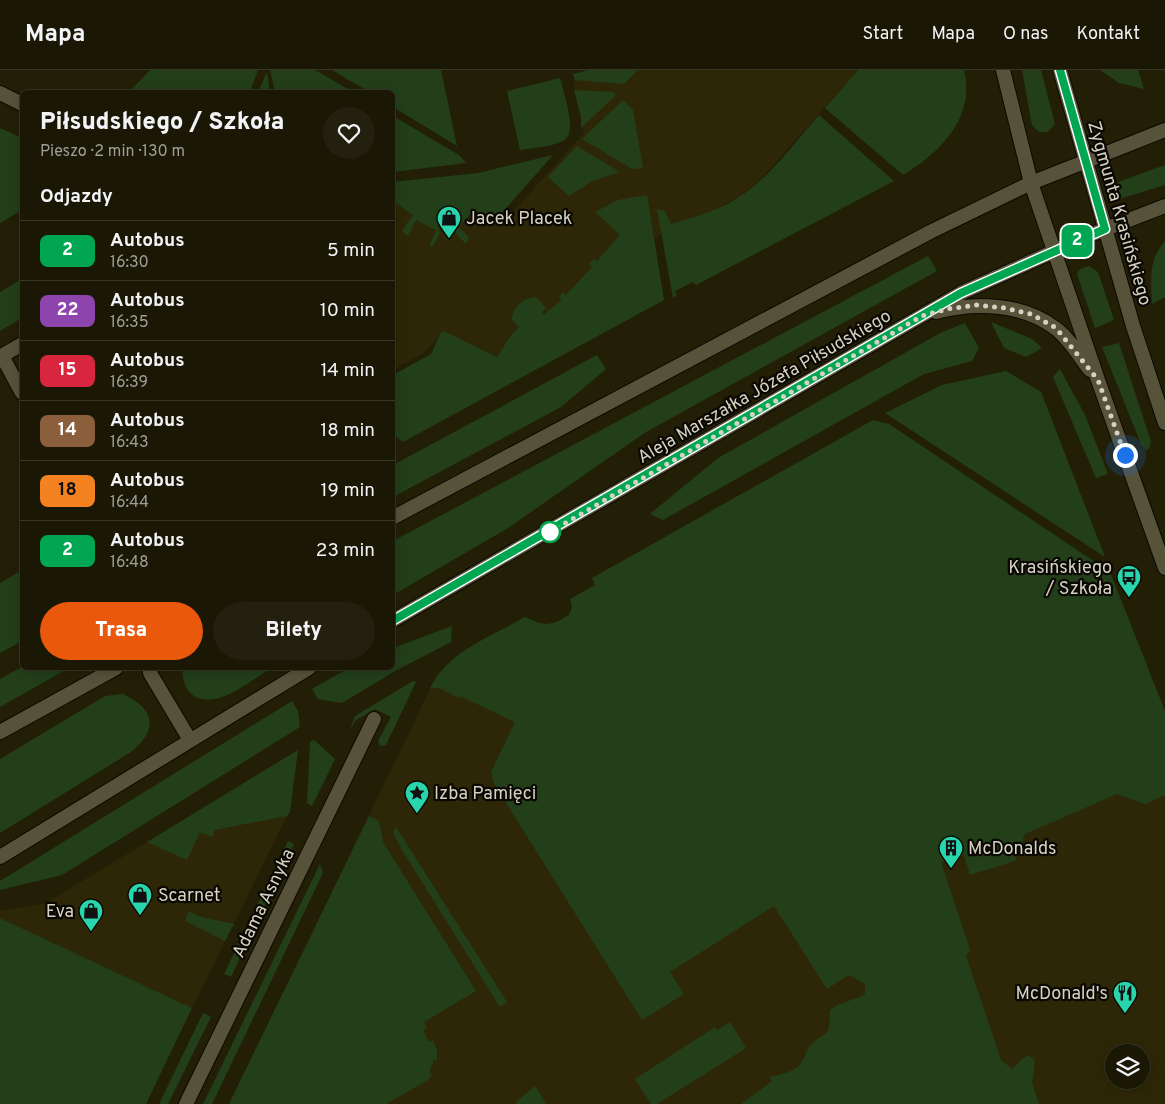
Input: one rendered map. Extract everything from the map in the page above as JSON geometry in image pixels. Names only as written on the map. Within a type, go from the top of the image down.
[{"type":"street","points":[[1002,70],[1031,183],[1165,568]]},
{"type":"street","name":"Zygmunta Krasińskiego","points":[[1060,70],[1085,162],[1165,423]]},
{"type":"street","points":[[0,93],[20,103]]},
{"type":"street","points":[[395,516],[920,237],[1031,183],[1165,130]]},
{"type":"street","name":"Aleja Marszałka Józefa Piłsudskiego","points":[[395,619],[961,293],[1055,250],[1165,206]]},
{"type":"street","points":[[922,316],[947,309],[977,305],[1005,308],[1031,314],[1056,328],[1098,380]]},
{"type":"street","points":[[20,345],[1,356],[20,389]]},
{"type":"street","points":[[0,732],[112,670]]},
{"type":"street","points":[[150,670],[190,740]]},
{"type":"street","points":[[0,857],[306,670]]},
{"type":"street","name":"Adama Asnyka","points":[[186,1104],[374,718]]},
{"type":"shaded area","points":[[591,70],[858,70],[761,179],[741,196],[706,214],[671,225],[654,240],[545,314],[542,313],[545,311],[545,306],[512,320],[520,327],[511,335],[497,357],[444,331],[425,352],[395,369],[395,184],[477,204],[501,225],[584,133],[573,81]]},
{"type":"shaded area","points":[[438,673],[1165,733],[1165,1104],[229,1104]]},
{"type":"shaded area","points":[[287,816],[192,1008],[0,918],[0,911],[44,904],[187,818],[226,828]]},
{"type":"green space","points":[[150,70],[258,70],[251,90],[131,90]]},
{"type":"green space","points":[[270,70],[315,70],[350,90],[275,90]]},
{"type":"green space","points":[[332,70],[441,70],[457,146],[395,108],[395,90],[366,90]]},
{"type":"green space","points":[[589,70],[638,70],[624,84],[575,80],[573,74]]},
{"type":"green space","points":[[858,70],[964,70],[965,103],[960,118],[952,132],[930,156],[903,175],[825,108]]},
{"type":"green space","points":[[1022,70],[1041,70],[1055,124],[1048,132],[1039,132],[1032,125]]},
{"type":"green space","points":[[1100,70],[1138,70],[1144,89],[1119,83]]},
{"type":"green space","points":[[267,72],[270,90],[259,90]]},
{"type":"green space","points":[[560,78],[569,112],[570,130],[568,137],[553,145],[520,150],[507,91]]},
{"type":"green space","points":[[574,90],[613,92],[616,95],[581,128],[581,117]]},
{"type":"green space","points":[[623,100],[633,110],[643,168],[632,169],[582,139]]},
{"type":"green space","points":[[819,115],[894,181],[696,285],[693,282],[675,291],[677,296],[673,298],[657,209],[665,211],[671,224],[708,212],[734,200],[753,187],[783,158]]},
{"type":"green space","points":[[395,117],[459,155],[466,163],[395,172]]},
{"type":"green space","points":[[0,128],[20,137],[20,211],[0,223]]},
{"type":"green space","points":[[577,146],[620,172],[592,181],[569,196],[548,177]]},
{"type":"green space","points":[[553,155],[492,224],[475,209],[458,227],[469,237],[466,244],[457,235],[450,219],[437,222],[440,233],[432,247],[429,246],[436,230],[416,220],[408,236],[402,231],[413,215],[395,202],[395,182],[478,173]]},
{"type":"green space","points":[[1165,165],[1165,185],[1120,199],[1114,195],[1113,187],[1118,182]]},
{"type":"green space","points":[[647,195],[664,300],[403,442],[395,436],[395,374],[431,354],[440,334],[444,331],[497,357],[511,335],[519,327],[512,320],[516,307],[527,299],[536,297],[546,308],[542,313],[545,314],[562,299],[559,297],[563,292],[566,295],[592,267],[589,264],[594,259],[597,261],[620,235],[595,212],[618,200]]},
{"type":"green space","points":[[1165,241],[1165,297],[1152,304],[1151,279],[1153,263]]},
{"type":"green space","points":[[928,256],[937,271],[646,432],[508,528],[395,594],[395,540]]},
{"type":"green space","points":[[1089,266],[1098,272],[1114,320],[1095,328],[1077,274],[1080,269]]},
{"type":"green space","points":[[20,280],[20,319],[0,331],[0,292]]},
{"type":"green space","points":[[991,322],[1032,339],[1042,348],[1026,357],[1004,348]]},
{"type":"green space","points":[[965,323],[979,348],[972,361],[924,374],[663,520],[650,514],[718,458],[942,332]]},
{"type":"green space","points":[[1119,343],[1151,442],[1149,449],[1146,450],[1141,444],[1102,347]]},
{"type":"green space","points":[[597,355],[606,369],[561,407],[395,496],[395,464]]},
{"type":"green space","points":[[1060,369],[1085,415],[1108,474],[1096,478],[1053,377]]},
{"type":"green space","points":[[1006,371],[1041,392],[1105,557],[885,413],[942,385]]},
{"type":"green space","points":[[873,420],[889,424],[1110,572],[1165,711],[1165,795],[1145,804],[1117,794],[1025,834],[1015,861],[970,875],[964,855],[941,862],[970,950],[966,956],[1001,1060],[1012,1069],[1027,1055],[1033,1058],[1035,1063],[1032,1083],[1039,1104],[741,1104],[772,1081],[769,1077],[795,1069],[802,1061],[809,1047],[827,1032],[830,1010],[865,994],[865,984],[849,975],[827,989],[774,906],[670,972],[684,994],[642,1020],[494,784],[491,772],[515,722],[460,696],[459,698],[439,688],[430,688],[438,675],[459,654],[485,638],[525,617],[543,624],[563,619],[569,615],[572,607],[570,599],[595,585],[592,578]]},
{"type":"green space","points":[[20,571],[20,642],[0,653],[0,583]]},
{"type":"green space","points":[[452,626],[451,642],[397,670],[342,703],[318,699],[312,689],[345,670],[395,670],[395,647]]},
{"type":"green space","points":[[20,668],[20,670],[65,670],[0,707],[0,679]]},
{"type":"green space","points":[[183,670],[268,670],[232,693],[210,700],[190,693],[186,688]]},
{"type":"green space","points":[[413,681],[416,682],[386,745],[380,746],[378,741],[391,717],[375,709],[356,720],[350,730],[355,716]]},
{"type":"green space","points":[[123,694],[142,706],[150,720],[146,735],[140,744],[131,752],[0,833],[0,759],[105,696]]},
{"type":"green space","points":[[292,701],[298,711],[300,727],[62,875],[0,890],[0,881]]},
{"type":"green space","points":[[314,740],[335,759],[312,806],[307,803],[310,742]]},
{"type":"green space","points":[[298,750],[290,812],[287,816],[215,830],[212,837],[200,832],[187,860],[147,842]]},
{"type":"green space","points":[[369,816],[379,821],[383,842],[476,991],[424,1022],[427,1028],[423,1030],[429,1042],[433,1040],[437,1051],[437,1060],[434,1060],[429,1072],[432,1074],[428,1080],[386,1104],[229,1104]]},
{"type":"green space","points":[[396,827],[507,1002],[500,1007],[399,845],[393,832]]},
{"type":"green space","points":[[288,841],[294,844],[231,977],[224,974]]},
{"type":"green space","points":[[320,864],[323,873],[212,1104],[203,1104]]},
{"type":"green space","points":[[189,911],[201,917],[234,924],[225,941],[185,921]]},
{"type":"green space","points":[[0,918],[192,1008],[146,1104],[0,1104]]},
{"type":"green space","points":[[203,1013],[211,1017],[168,1104],[159,1104]]},
{"type":"green space","points":[[730,1022],[746,1048],[657,1104],[651,1104],[635,1079],[715,1027],[717,1030]]},
{"type":"green space","points":[[535,1086],[546,1104],[516,1104],[517,1101]]},
{"type":"bus line","name":"2","points":[[395,619],[961,293],[1105,229],[1060,70]]},
{"type":"place","name":"Jacek Placek","points":[[449,239]]},
{"type":"place","name":"Krasińskiego / Szkoła","points":[[1129,598]]},
{"type":"place","name":"Izba Pamięci","points":[[417,814]]},
{"type":"place","name":"McDonalds","points":[[951,869]]},
{"type":"place","name":"Scarnet","points":[[140,916]]},
{"type":"place","name":"Eva","points":[[91,932]]},
{"type":"place","name":"McDonald's","points":[[1125,1014]]},
{"type":"route","points":[[550,532],[922,316],[947,309],[977,305],[1005,308],[1031,314],[1056,328],[1098,380],[1125,455]]}]
